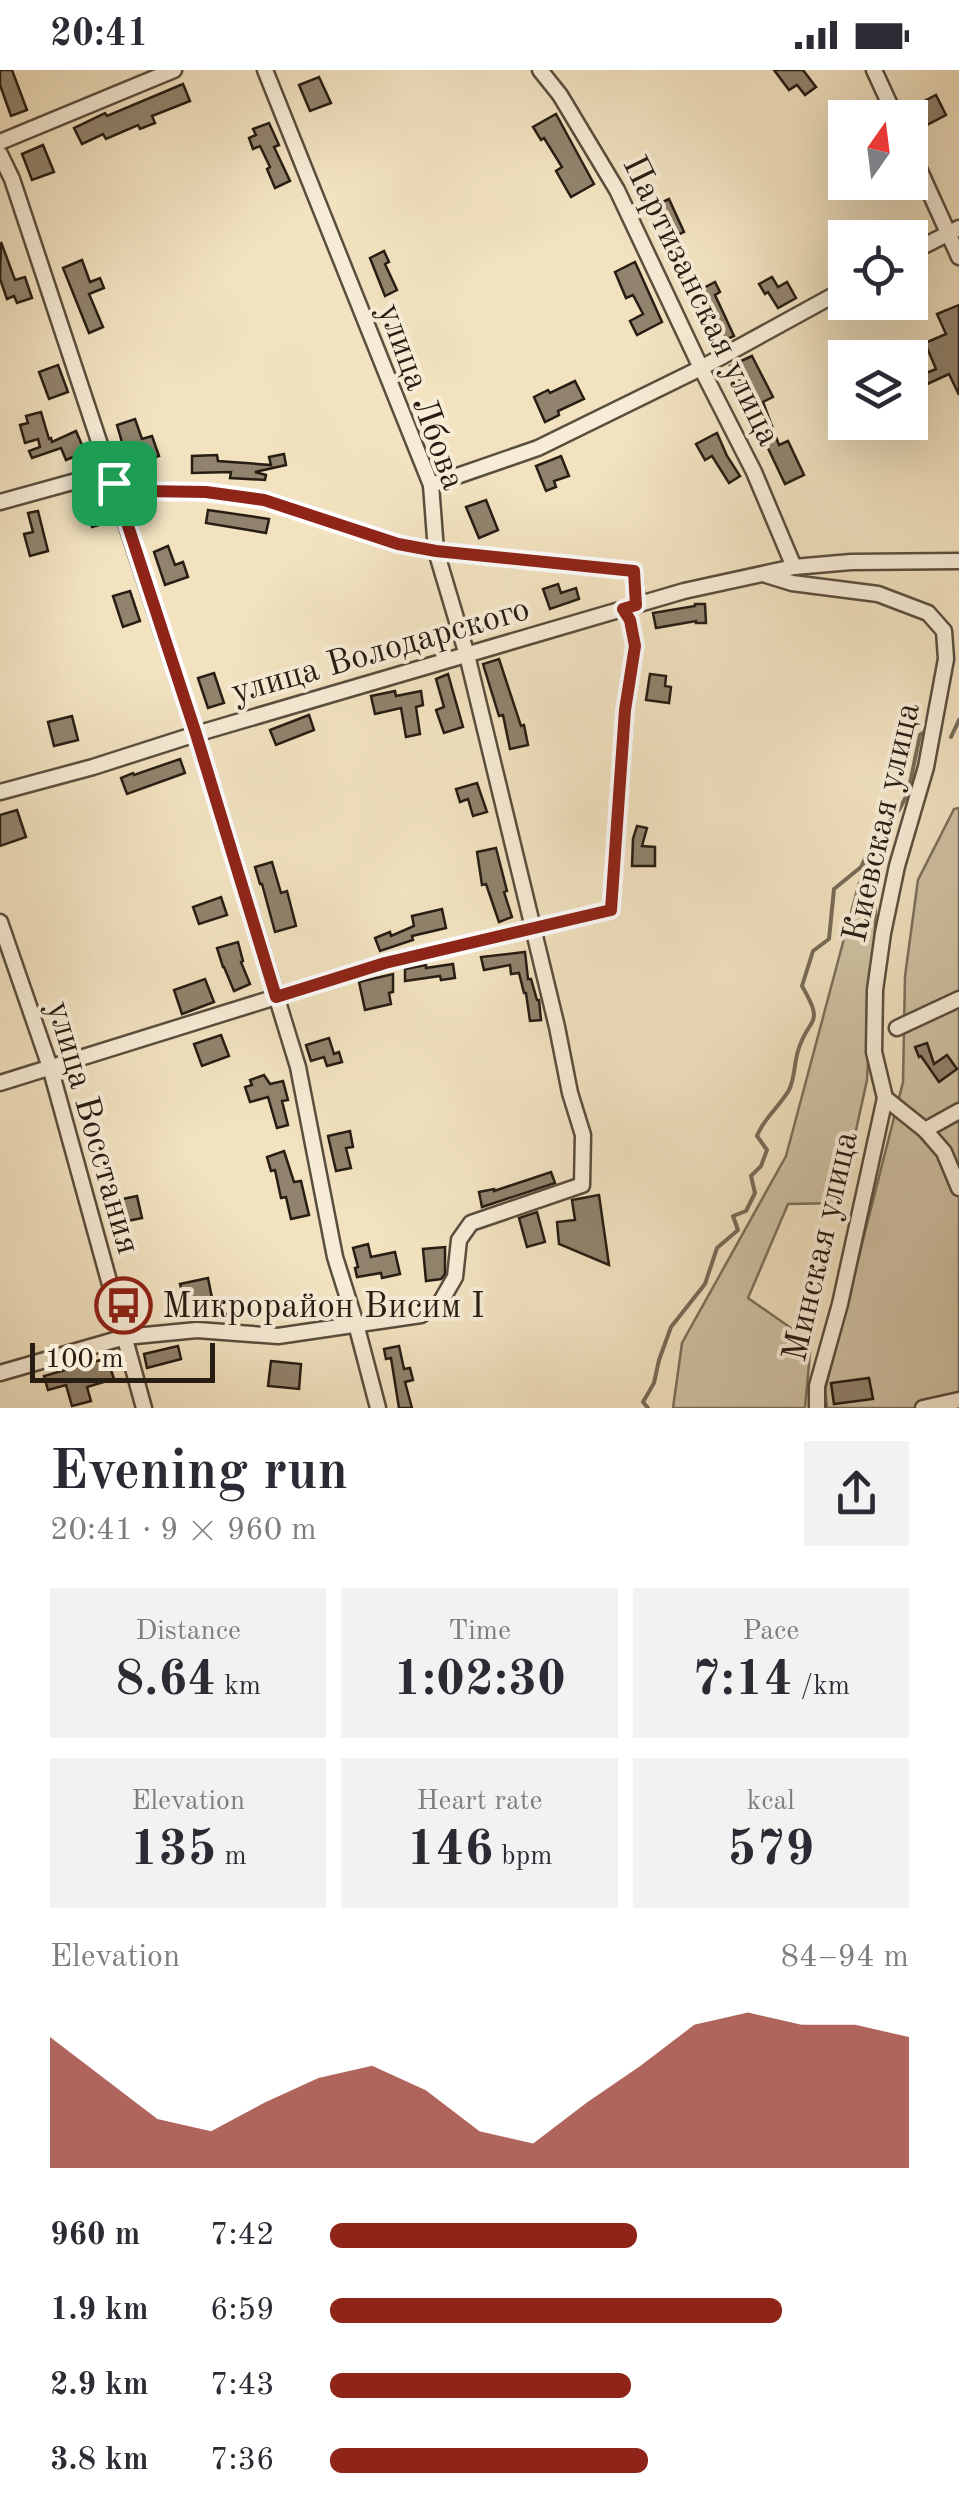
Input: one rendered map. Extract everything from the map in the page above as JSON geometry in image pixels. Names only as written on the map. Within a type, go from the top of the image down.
[{"type":"street","points":[[0,142],[174,70]]},
{"type":"street","name":"улица Лбова","points":[[265,70],[431,485],[436,551],[468,656],[583,1135],[582,1185],[471,1223],[459,1240],[455,1276],[440,1304],[422,1315],[356,1324]]},
{"type":"street","name":"Партизанская улица","points":[[540,70],[560,94],[617,190],[754,472],[794,568]]},
{"type":"street","points":[[874,70],[888,100]]},
{"type":"street","points":[[0,154],[12,179],[196,734],[298,1067],[335,1257],[378,1408]]},
{"type":"street","points":[[928,183],[953,230],[959,257]]},
{"type":"street","points":[[928,243],[953,230]]},
{"type":"street","points":[[431,485],[538,448],[701,368],[828,297]]},
{"type":"street","points":[[0,502],[87,478],[144,491],[206,492],[264,500],[398,544],[436,551],[634,571],[630,620],[635,646],[625,710],[611,910],[385,963],[0,1083]]},
{"type":"street","points":[[954,561],[959,546]]},
{"type":"street","name":"улица Володарского","points":[[0,792],[93,768],[196,734],[684,591],[794,568],[852,562],[954,561]]},
{"type":"street","name":"Киевская улица","points":[[765,575],[792,583],[878,594],[928,613],[944,631],[946,659],[926,768],[882,934],[875,990],[874,1052],[885,1098]]},
{"type":"street","name":"улица Восстания","points":[[0,922],[50,1067],[144,1408]]},
{"type":"street","points":[[897,1028],[959,1000]]},
{"type":"street","points":[[885,1098],[925,1130],[944,1152],[959,1188]]},
{"type":"street","name":"Минская улица","points":[[816,1408],[816,1386],[840,1304],[885,1098]]},
{"type":"street","points":[[925,1130],[959,1111]]},
{"type":"street","points":[[0,1373],[125,1337],[197,1330],[278,1336],[356,1324]]},
{"type":"street","points":[[923,1408],[959,1400]]},
{"type":"shaded area","points":[[959,808],[959,1408],[827,1408],[825,1390],[903,1082],[905,976],[918,880],[954,809]]},
{"type":"shaded area","points":[[865,860],[876,908],[867,1080],[840,1203],[788,1204],[748,1298],[811,1342],[805,1408],[673,1408],[682,1343],[786,1156]]},
{"type":"building","points":[[0,70],[12,70],[27,110],[11,116],[0,85]]},
{"type":"building","points":[[774,70],[803,70],[816,87],[805,95],[797,85],[789,90]]},
{"type":"building","points":[[319,77],[331,103],[310,111],[299,85]]},
{"type":"building","points":[[183,84],[190,101],[152,116],[155,123],[140,129],[138,125],[106,139],[103,134],[82,144],[74,128],[105,113],[107,116]]},
{"type":"building","points":[[936,95],[946,115],[928,124],[926,100]]},
{"type":"building","points":[[556,114],[594,184],[571,197],[556,171],[562,167],[533,127]]},
{"type":"building","points":[[269,123],[279,145],[274,147],[290,181],[275,188],[260,146],[253,149],[249,138],[256,135],[253,129]]},
{"type":"building","points":[[43,145],[54,172],[32,180],[22,154]]},
{"type":"building","points":[[669,199],[684,232],[671,238],[656,205]]},
{"type":"building","points":[[1,242],[15,280],[25,277],[32,298],[17,303],[14,296],[7,299],[0,279]]},
{"type":"building","points":[[384,251],[389,262],[385,264],[397,290],[385,296],[370,258]]},
{"type":"building","points":[[82,260],[90,282],[100,278],[104,288],[89,294],[103,327],[89,333],[63,268]]},
{"type":"building","points":[[635,262],[662,322],[637,335],[630,321],[643,314],[633,295],[626,298],[615,272]]},
{"type":"building","points":[[772,277],[778,287],[787,282],[796,298],[778,308],[759,284]]},
{"type":"building","points":[[715,282],[720,292],[715,295],[734,336],[719,343],[704,312],[710,309],[700,290]]},
{"type":"building","points":[[959,305],[959,395],[949,374],[928,384],[928,372],[936,369],[928,342],[946,334],[937,314]]},
{"type":"building","points":[[752,356],[773,397],[763,402],[779,445],[788,441],[804,475],[785,484],[730,366]]},
{"type":"building","points":[[58,365],[68,392],[49,399],[39,372]]},
{"type":"building","points":[[575,381],[584,399],[545,422],[534,397]]},
{"type":"building","points":[[41,412],[52,442],[76,431],[85,452],[66,460],[61,448],[32,458],[29,451],[40,447],[38,439],[25,443],[20,425],[28,423],[26,416]]},
{"type":"building","points":[[135,419],[142,439],[152,436],[159,456],[134,465],[134,461],[128,463],[117,425]]},
{"type":"building","points":[[717,433],[740,476],[729,483],[712,456],[705,460],[696,444]]},
{"type":"building","points":[[284,454],[286,465],[255,472],[266,475],[265,480],[230,478],[231,472],[192,473],[192,456],[217,455],[218,461],[271,465],[269,457]]},
{"type":"building","points":[[561,456],[569,476],[554,481],[556,487],[546,491],[536,466]]},
{"type":"building","points":[[101,494],[110,522],[92,527],[83,499]]},
{"type":"building","points":[[486,500],[498,530],[479,538],[466,507]]},
{"type":"building","points":[[208,510],[269,519],[266,533],[206,523]]},
{"type":"building","points":[[38,511],[48,551],[30,556],[24,534],[33,532],[28,513]]},
{"type":"building","points":[[168,546],[175,565],[183,562],[188,577],[165,585],[154,552]]},
{"type":"building","points":[[558,584],[561,593],[576,588],[579,599],[550,609],[543,589]]},
{"type":"building","points":[[130,591],[140,621],[123,627],[113,596]]},
{"type":"building","points":[[705,604],[706,623],[656,628],[653,613]]},
{"type":"building","points":[[499,659],[528,745],[510,749],[503,715],[499,716],[483,664]]},
{"type":"building","points":[[214,673],[224,703],[208,708],[198,678]]},
{"type":"building","points":[[448,674],[463,727],[444,733],[436,710],[444,707],[436,679]]},
{"type":"building","points":[[650,674],[666,676],[665,686],[671,687],[669,703],[646,700]]},
{"type":"building","points":[[395,691],[396,696],[421,691],[423,705],[416,707],[420,734],[406,737],[401,708],[375,714],[371,696]]},
{"type":"building","points":[[309,715],[314,730],[276,745],[270,730]]},
{"type":"building","points":[[72,716],[78,740],[54,746],[48,722]]},
{"type":"building","points":[[180,759],[185,773],[127,794],[121,778]]},
{"type":"building","points":[[477,783],[487,812],[473,816],[468,799],[460,802],[456,789]]},
{"type":"building","points":[[17,810],[26,837],[0,846],[0,815]]},
{"type":"building","points":[[637,826],[647,828],[642,846],[655,847],[655,866],[632,866]]},
{"type":"building","points":[[496,848],[512,917],[499,922],[486,884],[482,885],[477,852]]},
{"type":"building","points":[[272,862],[281,893],[287,891],[296,926],[275,932],[255,867]]},
{"type":"building","points":[[221,897],[227,915],[199,924],[193,907]]},
{"type":"building","points":[[442,909],[446,928],[412,936],[413,940],[380,951],[375,938],[414,926],[412,916]]},
{"type":"building","points":[[238,942],[250,984],[234,991],[217,948]]},
{"type":"building","points":[[525,952],[528,979],[539,1000],[541,1020],[530,1021],[519,973],[511,974],[510,965],[484,970],[481,957]]},
{"type":"building","points":[[453,964],[455,978],[405,981],[405,969]]},
{"type":"building","points":[[393,974],[391,1004],[365,1010],[359,982]]},
{"type":"building","points":[[205,979],[214,1002],[182,1014],[174,990]]},
{"type":"building","points":[[221,1035],[229,1056],[202,1066],[194,1044]]},
{"type":"building","points":[[329,1038],[334,1054],[339,1052],[342,1062],[327,1066],[324,1057],[311,1061],[306,1045]]},
{"type":"building","points":[[927,1043],[934,1064],[947,1055],[957,1069],[939,1082],[915,1047]]},
{"type":"building","points":[[264,1075],[270,1084],[283,1081],[288,1100],[282,1101],[288,1125],[277,1128],[268,1097],[250,1102],[245,1087],[252,1085],[250,1080]]},
{"type":"building","points":[[350,1131],[353,1147],[346,1148],[351,1168],[336,1171],[328,1136]]},
{"type":"building","points":[[284,1151],[294,1182],[301,1181],[309,1215],[291,1219],[286,1197],[281,1198],[275,1170],[271,1171],[267,1157]]},
{"type":"building","points":[[551,1172],[555,1183],[482,1207],[479,1192],[494,1191]]},
{"type":"building","points":[[599,1195],[609,1265],[559,1244],[557,1222],[575,1220],[572,1200]]},
{"type":"building","points":[[137,1196],[142,1218],[118,1223],[113,1201]]},
{"type":"building","points":[[537,1212],[545,1242],[527,1247],[519,1218]]},
{"type":"building","points":[[368,1244],[371,1257],[395,1252],[400,1274],[357,1277],[353,1248]]},
{"type":"building","points":[[445,1247],[445,1274],[441,1279],[426,1281],[423,1249]]},
{"type":"building","points":[[208,1278],[212,1298],[185,1304],[180,1284]]},
{"type":"building","points":[[178,1346],[181,1359],[147,1368],[144,1354]]},
{"type":"building","points":[[399,1346],[404,1369],[410,1368],[413,1380],[405,1382],[412,1408],[399,1408],[391,1358],[386,1359],[384,1349]]},
{"type":"building","points":[[107,1358],[114,1379],[87,1387],[91,1401],[72,1406],[66,1385],[48,1390],[44,1376]]},
{"type":"building","points":[[271,1361],[301,1364],[299,1389],[268,1386]]},
{"type":"building","points":[[869,1378],[873,1399],[834,1404],[831,1383]]},
{"type":"waterway","points":[[951,737],[959,720]]},
{"type":"waterway","points":[[648,1408],[643,1402],[654,1383],[671,1327],[705,1284],[717,1248],[738,1230],[733,1216],[746,1211],[755,1193],[751,1176],[761,1166],[767,1150],[757,1136],[789,1090],[798,1051],[813,1021],[813,1009],[802,986],[813,951],[829,939],[834,889],[861,867],[883,820],[899,810],[908,793],[920,735],[926,731]]},
{"type":"place","name":"Микрорайон Висим I","points":[[123,1305]]},
{"type":"route","points":[[114,483],[144,491],[206,492],[264,500],[398,544],[436,551],[634,571],[636,605],[623,609],[630,620],[635,646],[625,710],[611,910],[385,963],[276,997],[114,483]]}]
